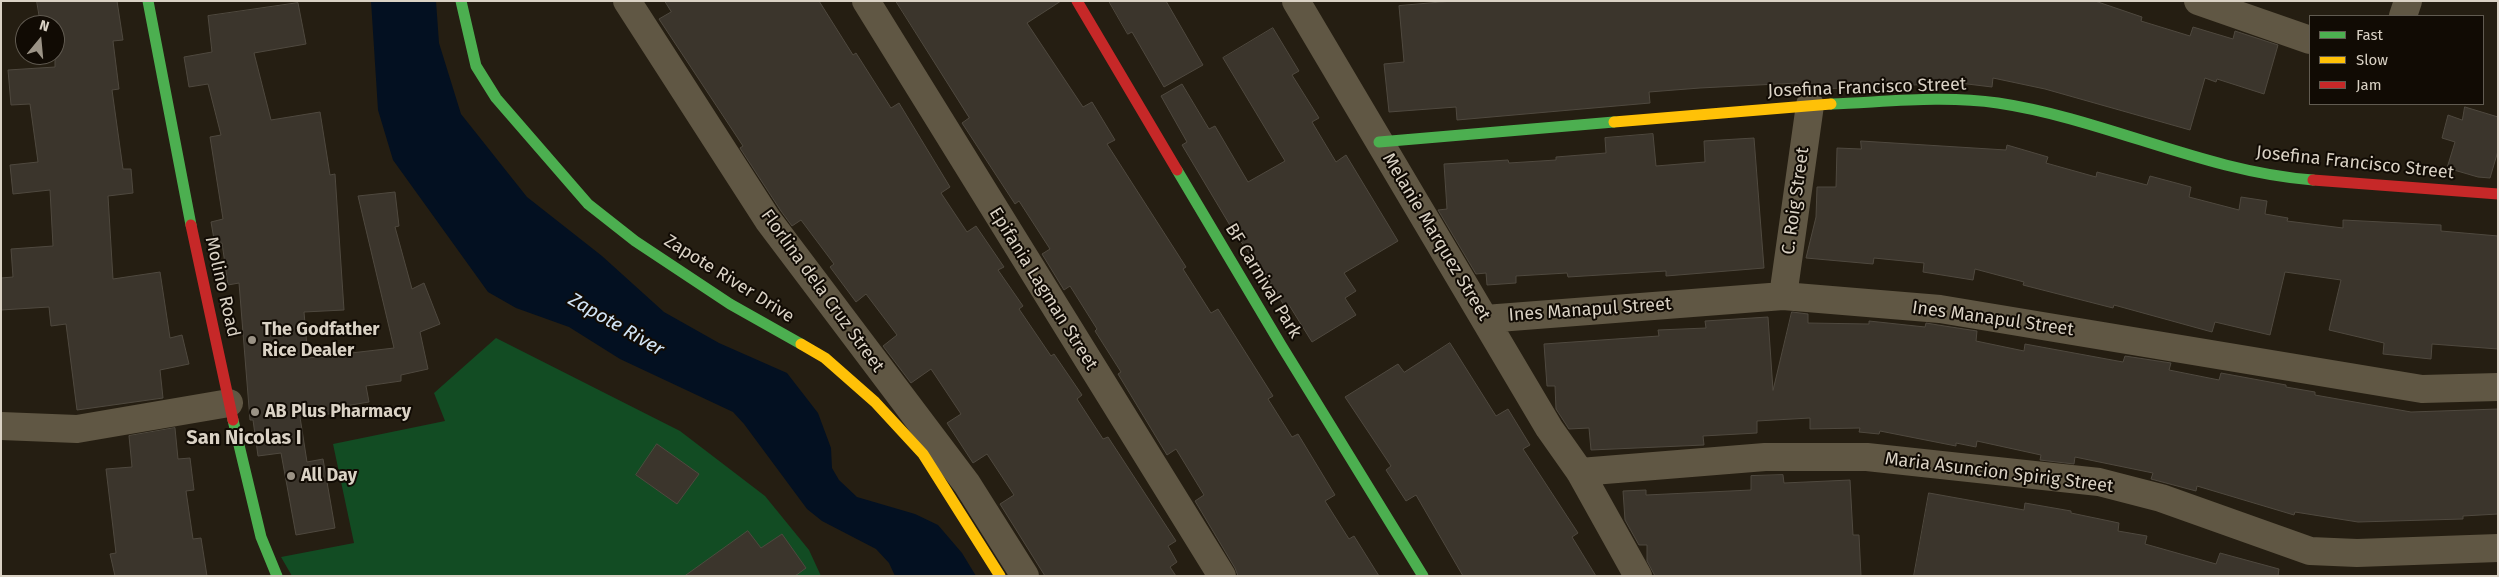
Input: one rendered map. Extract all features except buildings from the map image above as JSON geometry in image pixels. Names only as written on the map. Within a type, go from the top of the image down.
[{"type":"street","name":"Molino Road","points":[[148,1],[198,264],[229,403],[261,537],[277,576]]},
{"type":"street","name":"Zapote River Drive","points":[[461,1],[476,66],[496,98],[588,204],[634,241],[730,304],[825,358],[875,402],[924,454],[1000,576]]},
{"type":"street","name":"Florlina dela Cruz Street","points":[[627,1],[768,220],[967,484],[1025,576]]},
{"type":"street","name":"Epifania Lagman Street","points":[[866,1],[1222,576]]},
{"type":"street","name":"BF Carnival Park","points":[[1077,1],[1276,336],[1423,576]]},
{"type":"street","name":"Melanie Marquez Street","points":[[1296,1],[1549,428],[1580,472],[1638,576]]},
{"type":"street","points":[[2198,1],[2309,40]]},
{"type":"street","points":[[2403,15],[2408,1]]},
{"type":"street","name":"Josefina Francisco Street","points":[[1379,142],[1810,106],[1960,99],[1998,103],[2040,112],[2258,173],[2286,178],[2498,194]]},
{"type":"street","name":"C. Roig Street","points":[[1783,296],[1810,106]]},
{"type":"street","name":"Ines Manapul Street","points":[[1485,319],[1783,296],[1940,309],[2422,389],[2498,387]]},
{"type":"street","points":[[1,426],[77,429],[229,403]]},
{"type":"street","name":"Maria Asuncion Spirig Street","points":[[1580,472],[1765,457],[1867,457],[2099,482],[2161,498],[2310,551],[2357,553],[2498,548]]},
{"type":"green space","points":[[496,338],[680,431],[765,496],[809,550],[821,576],[292,576],[281,557],[354,543],[333,444],[445,421],[434,393]]},
{"type":"water","name":"Zapote River","points":[[371,1],[436,1],[439,43],[461,114],[527,197],[602,256],[664,312],[719,343],[787,373],[818,413],[831,448],[832,468],[839,480],[857,497],[915,514],[938,525],[962,553],[976,576],[895,576],[889,563],[876,549],[822,521],[807,509],[733,412],[620,359],[569,327],[516,308],[488,292],[393,160],[378,110]]},
{"type":"traffic: fast","points":[[148,1],[191,225]]},
{"type":"traffic: fast","points":[[461,1],[476,66],[496,98],[588,204],[635,241],[730,304],[801,344]]},
{"type":"traffic: fast","points":[[1831,104],[1935,99],[1998,103],[2077,121],[2233,167],[2313,180]]},
{"type":"traffic: fast","points":[[1379,142],[1614,122]]},
{"type":"traffic: fast","points":[[1177,170],[1281,345],[1423,576]]},
{"type":"traffic: fast","points":[[233,420],[261,537],[277,576]]},
{"type":"traffic: slow","points":[[1614,122],[1831,104]]},
{"type":"traffic: slow","points":[[801,344],[825,358],[875,402],[923,454],[1000,576]]},
{"type":"traffic: jam","points":[[1077,1],[1177,170]]},
{"type":"traffic: jam","points":[[2313,180],[2498,194]]},
{"type":"traffic: jam","points":[[191,225],[233,420]]},
{"type":"place","name":"The Godfather Rice Dealer","points":[[252,340]]},
{"type":"place","name":"AB Plus Pharmacy","points":[[255,412]]},
{"type":"place","name":"All Day","points":[[291,476]]},
{"type":"district","name":"San Nicolas I","points":[[244,438]]}]
